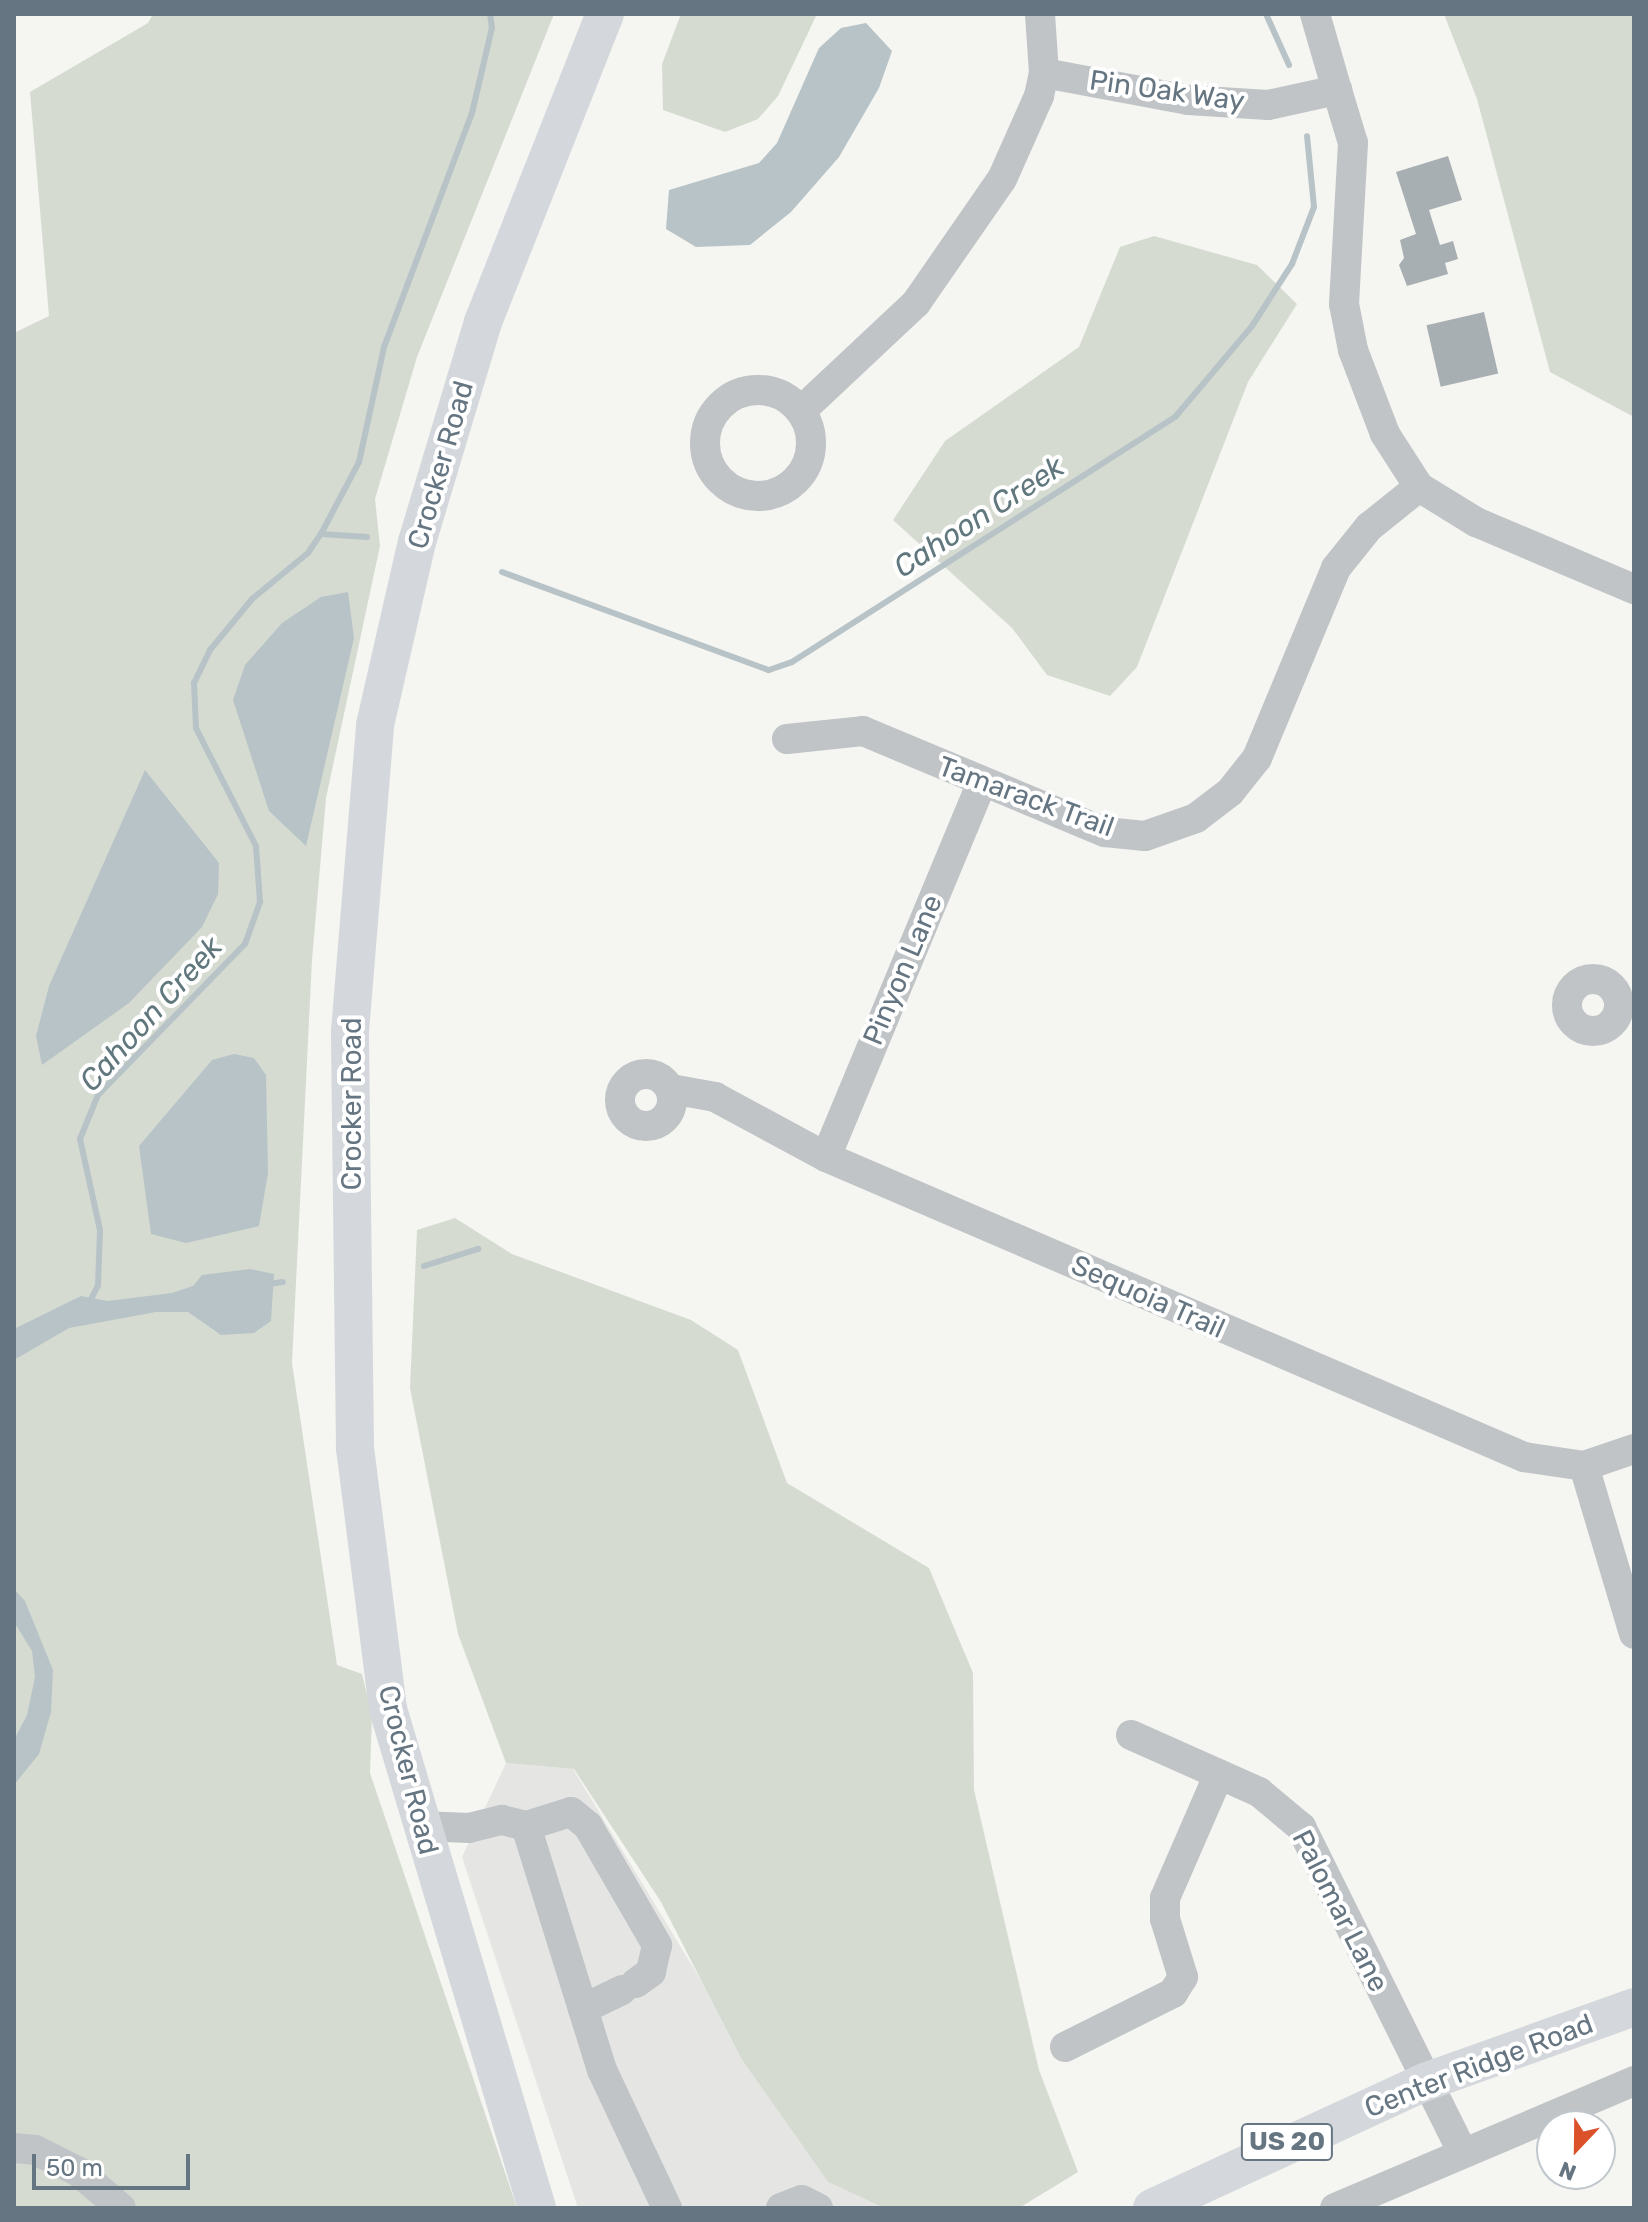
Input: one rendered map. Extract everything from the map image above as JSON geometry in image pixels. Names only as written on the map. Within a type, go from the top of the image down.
[{"type":"main road","name":"Crocker Road","points":[[537,2208],[388,1709],[354,1419],[350,1031],[375,725],[417,542],[483,322],[605,14]]},
{"type":"main road","name":"Center Ridge Road","points":[[1152,2208],[1425,2082],[1634,2007]]},
{"type":"street","points":[[801,411],[916,303],[1002,179],[1034,116],[1044,73],[1040,14]]},
{"type":"street","points":[[1315,14],[1353,143],[1344,304],[1353,350],[1385,434],[1419,487],[1476,522],[1634,589]]},
{"type":"street","name":"Pin Oak Way","points":[[1044,73],[1188,100],[1268,105],[1337,90]]},
{"type":"street","name":"Tamarack Trail","points":[[787,739],[863,731],[981,784],[1105,832],[1145,836],[1196,818],[1230,792],[1257,758],[1336,568],[1369,527],[1419,487]]},
{"type":"street","name":"Pinyon Lane","points":[[826,1157],[981,784]]},
{"type":"street","name":"Sequoia Trail","points":[[671,1089],[715,1097],[826,1157],[1524,1457],[1584,1466],[1634,1449]]},
{"type":"street","points":[[1584,1466],[1634,1634]]},
{"type":"street","name":"Palomar Lane","points":[[1131,1735],[1275,1803],[1312,1843],[1425,2082],[1462,2152]]},
{"type":"street","points":[[1065,2047],[1173,1993],[1183,1977],[1165,1919],[1165,1898],[1219,1774]]},
{"type":"street","points":[[421,1826],[469,1828],[502,1820],[526,1826],[571,1812],[588,1826],[657,1945],[651,1972],[629,1987],[583,2009]]},
{"type":"street","points":[[526,1826],[602,2070],[667,2208]]},
{"type":"street","points":[[1335,2208],[1634,2081]]},
{"type":"street","points":[[14,2148],[35,2150],[79,2172],[121,2208]]},
{"type":"street","points":[[781,2208],[802,2200],[818,2208]]},
{"type":"shaded area","points":[[153,14],[554,14],[417,357],[375,499],[380,546],[326,798],[312,960],[292,1363],[337,1665],[362,1674],[372,1715],[370,1773],[517,2208],[14,2208],[14,333],[49,316],[30,92],[148,23]]},
{"type":"shaded area","points":[[681,14],[817,14],[778,96],[758,119],[725,132],[663,110],[662,64]]},
{"type":"shaded area","points":[[1444,14],[1634,14],[1634,417],[1550,372],[1477,99]]},
{"type":"shaded area","points":[[866,23],[892,51],[879,88],[839,157],[791,212],[750,245],[696,247],[666,229],[669,190],[759,163],[777,143],[819,48],[841,28]]},
{"type":"shaded area","points":[[1154,236],[1257,265],[1297,304],[1248,382],[1137,667],[1110,696],[1047,675],[1012,628],[893,520],[945,441],[1079,347],[1120,247]]},
{"type":"shaded area","points":[[348,592],[354,638],[306,846],[269,811],[233,700],[245,665],[282,623],[321,597]]},
{"type":"shaded area","points":[[145,770],[219,863],[218,894],[202,927],[129,1003],[42,1065],[36,1036],[49,986]]},
{"type":"shaded area","points":[[234,1054],[254,1058],[266,1075],[268,1173],[259,1226],[186,1243],[151,1234],[139,1146],[212,1060]]},
{"type":"shaded area","points":[[455,1218],[512,1254],[691,1320],[738,1350],[787,1483],[929,1568],[973,1673],[974,1790],[1039,2070],[1078,2172],[1019,2208],[884,2208],[828,2182],[742,2060],[661,1902],[574,1769],[506,1763],[458,1634],[410,1388],[417,1230]]},
{"type":"shaded area","points":[[250,1269],[274,1274],[271,1321],[254,1333],[221,1335],[188,1312],[156,1312],[69,1328],[14,1360],[14,1329],[81,1296],[108,1301],[172,1293],[193,1286],[202,1275]]},
{"type":"shaded area","points":[[14,1589],[25,1601],[53,1670],[51,1712],[39,1754],[14,1785],[14,1740],[27,1715],[35,1677],[32,1651],[14,1622]]},
{"type":"shaded area","points":[[506,1763],[573,1769],[702,1982],[742,2060],[828,2182],[884,2208],[578,2208],[462,1857]]},
{"type":"building","points":[[1448,156],[1462,200],[1429,210],[1440,245],[1453,241],[1458,259],[1445,263],[1448,274],[1407,286],[1399,265],[1404,258],[1400,240],[1416,234],[1396,172]]},
{"type":"building","points":[[1484,312],[1498,373],[1441,387],[1427,325]]},
{"type":"waterway","points":[[321,534],[359,462],[384,347],[472,113],[492,28],[490,14]]},
{"type":"waterway","name":"Cahoon Creek","points":[[1266,14],[1289,65]]},
{"type":"waterway","name":"Cahoon Creek","points":[[502,572],[769,670],[792,662],[1176,416],[1252,326],[1292,264],[1314,207],[1307,136]]},
{"type":"waterway","name":"Cahoon Creek","points":[[89,1303],[98,1285],[100,1230],[80,1139],[98,1095],[245,944],[260,902],[256,846],[196,728],[194,683],[210,650],[252,599],[308,553],[321,534],[367,537]]},
{"type":"waterway","points":[[424,1266],[478,1249]]},
{"type":"waterway","points":[[269,1284],[283,1282]]}]
